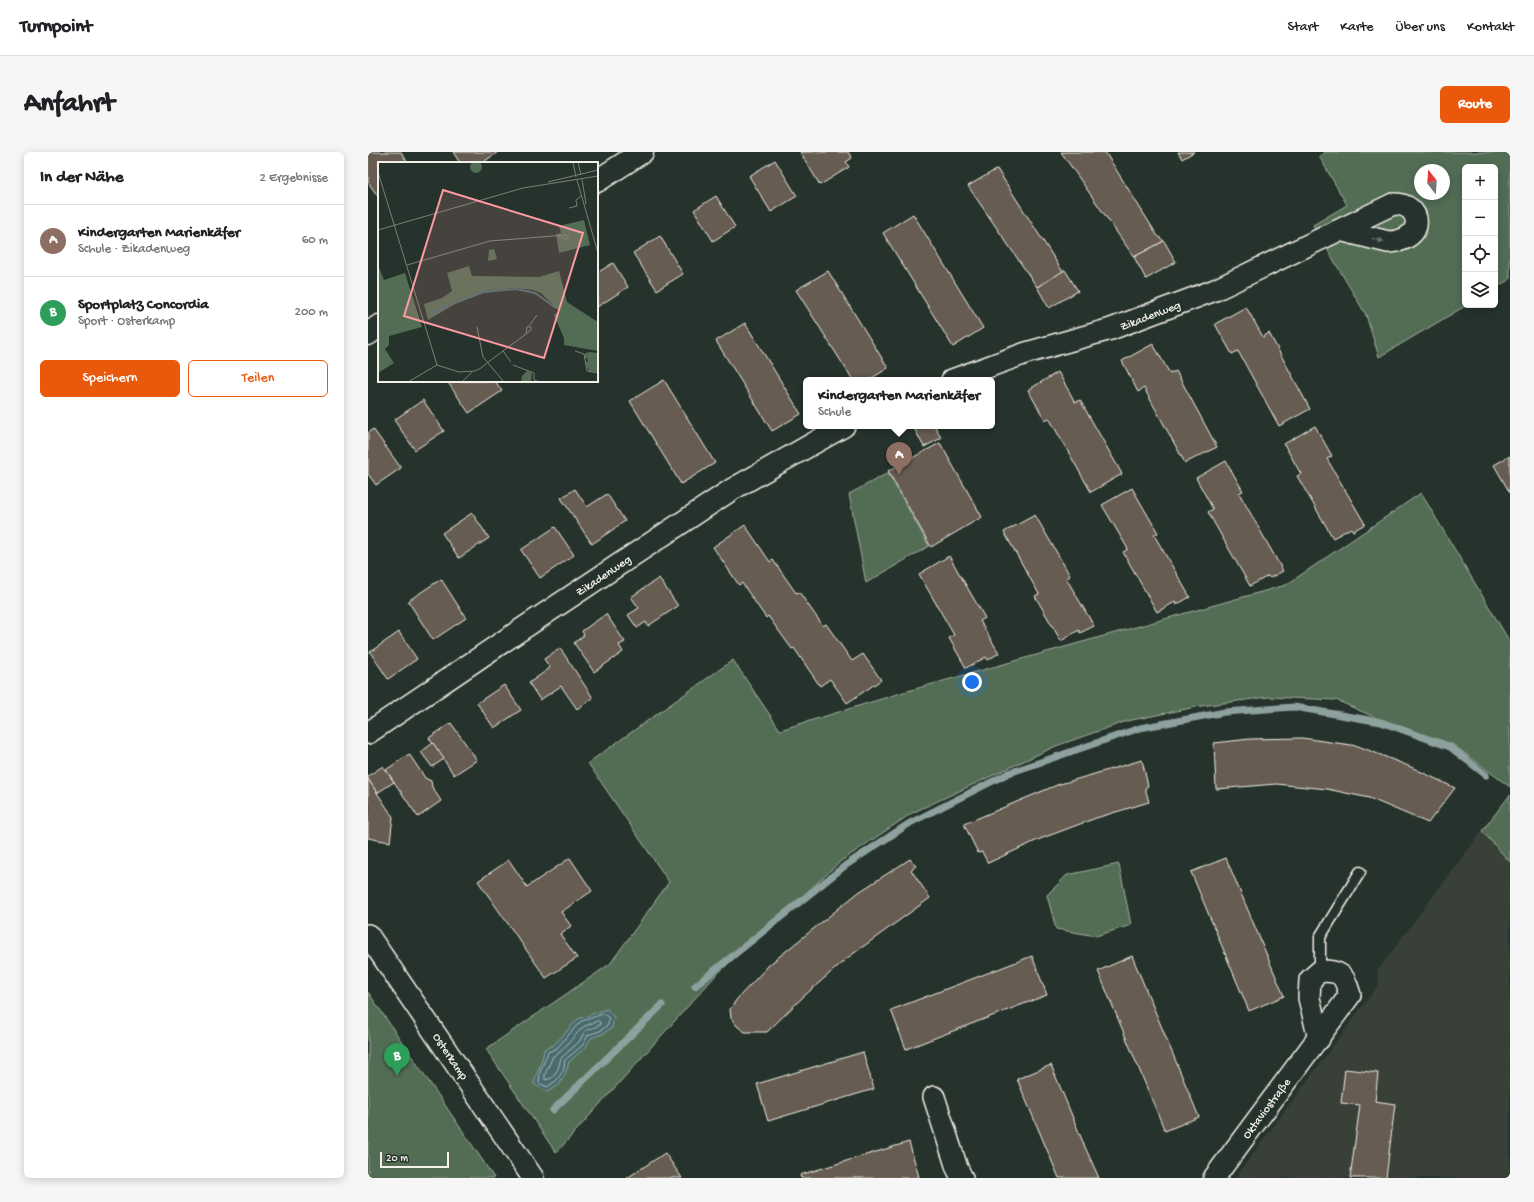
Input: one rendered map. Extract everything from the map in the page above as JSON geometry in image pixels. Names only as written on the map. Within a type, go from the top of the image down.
[{"type":"main road","points":[[598,180],[642,152]]},
{"type":"main road","points":[[368,334],[378,327]]},
{"type":"street","name":"Zikadenweg","points":[[960,377],[1026,353],[1111,329],[1215,290],[1340,230]]},
{"type":"street","name":"Zikadenweg","points":[[368,733],[519,630],[731,490],[838,429]]},
{"type":"street","name":"Osterkamp","points":[[368,935],[533,1178]]},
{"type":"street","name":"Oktaviostraße","points":[[1214,1178],[1319,1039],[1350,995],[1345,978],[1335,971],[1320,971]]},
{"type":"street","points":[[1319,1039],[1309,998],[1310,980],[1320,971]]},
{"type":"street","points":[[934,1097],[957,1168],[962,1178]]},
{"type":"lane","points":[[1320,971],[1320,937],[1360,872]]},
{"type":"shaded area","points":[[1482,831],[1510,862],[1510,1178],[1235,1178],[1379,984],[1377,971]]},
{"type":"green space","points":[[1326,152],[1510,152],[1510,279],[1498,286],[1498,164],[1462,164],[1462,308],[1379,357],[1366,315],[1313,225],[1347,205],[1319,156]]},
{"type":"green space","points":[[888,473],[929,546],[866,583],[849,494]]},
{"type":"green space","points":[[1421,493],[1510,642],[1510,787],[1452,744],[1381,720],[1336,700],[1268,697],[1201,706],[1127,721],[1056,746],[912,813],[841,861],[716,975],[556,1153],[486,1049],[610,964],[669,882],[588,763],[733,660],[780,730],[904,692],[1286,585]]},
{"type":"green space","points":[[1510,795],[1510,862],[1482,831]]},
{"type":"green space","points":[[1119,864],[1131,925],[1096,936],[1056,929],[1047,895],[1067,875]]},
{"type":"green space","points":[[368,992],[483,1161],[494,1178],[368,1178]]},
{"type":"water","points":[[607,1009],[614,1017],[612,1028],[591,1038],[586,1047],[569,1062],[566,1072],[559,1085],[547,1092],[534,1084],[544,1049],[554,1045],[578,1019]]},
{"type":"building","points":[[368,152],[401,152],[407,162],[378,162],[378,197],[368,182]]},
{"type":"building","points":[[453,152],[498,152],[483,162],[459,162]]},
{"type":"building","points":[[800,152],[848,152],[852,158],[846,162],[849,167],[820,185]]},
{"type":"building","points":[[1061,152],[1105,152],[1157,235],[1164,241],[1134,257]]},
{"type":"building","points":[[1178,152],[1194,152],[1182,159]]},
{"type":"building","points":[[775,160],[797,196],[771,212],[749,176]]},
{"type":"building","points":[[997,169],[1063,272],[1037,287],[968,186]]},
{"type":"building","points":[[716,196],[735,227],[713,241],[694,210]]},
{"type":"building","points":[[913,214],[983,328],[953,347],[883,233]]},
{"type":"building","points":[[660,236],[683,274],[657,290],[633,253]]},
{"type":"building","points":[[1164,241],[1176,262],[1146,279],[1134,257]]},
{"type":"building","points":[[613,263],[628,287],[598,306],[598,272]]},
{"type":"building","points":[[1065,270],[1078,291],[1049,308],[1037,287]]},
{"type":"building","points":[[828,271],[888,368],[874,377],[851,377],[796,290]]},
{"type":"building","points":[[1246,307],[1263,337],[1269,333],[1310,409],[1279,426],[1238,351],[1232,354],[1215,324]]},
{"type":"building","points":[[745,323],[801,414],[772,431],[716,341]]},
{"type":"building","points":[[1153,344],[1170,374],[1176,371],[1217,447],[1185,463],[1144,388],[1138,392],[1122,361]]},
{"type":"building","points":[[1058,372],[1075,402],[1080,400],[1122,474],[1091,492],[1049,418],[1045,420],[1028,390]]},
{"type":"building","points":[[664,380],[715,463],[681,484],[630,401]]},
{"type":"building","points":[[448,382],[496,382],[502,391],[469,413]]},
{"type":"building","points":[[423,400],[444,431],[415,450],[394,420]]},
{"type":"building","points":[[1315,426],[1332,456],[1327,459],[1365,524],[1353,531],[1351,528],[1333,538],[1297,476],[1301,474],[1284,444]]},
{"type":"building","points":[[373,429],[401,468],[376,485],[368,474],[368,433]]},
{"type":"building","points":[[915,429],[936,429],[941,438],[924,447]]},
{"type":"building","points":[[940,443],[982,517],[931,547],[888,471]]},
{"type":"building","points":[[1510,456],[1510,493],[1494,465]]},
{"type":"building","points":[[1226,461],[1243,491],[1239,493],[1283,571],[1270,578],[1268,576],[1250,586],[1208,512],[1213,509],[1196,478]]},
{"type":"building","points":[[1132,488],[1158,533],[1154,535],[1190,597],[1176,605],[1175,602],[1157,612],[1123,552],[1128,549],[1102,505]]},
{"type":"building","points":[[575,489],[587,507],[607,494],[625,521],[592,544],[561,498]]},
{"type":"building","points":[[472,513],[489,538],[459,558],[442,533]]},
{"type":"building","points":[[1035,515],[1070,576],[1066,578],[1094,626],[1080,633],[1079,630],[1061,641],[1035,596],[1039,594],[1004,532]]},
{"type":"building","points":[[745,525],[770,562],[773,560],[796,593],[799,592],[823,626],[826,624],[852,661],[863,654],[881,680],[847,703],[830,679],[820,686],[794,648],[792,649],[768,616],[766,618],[742,583],[739,585],[713,547]]},
{"type":"building","points":[[555,527],[574,555],[540,578],[521,550]]},
{"type":"building","points":[[949,556],[985,618],[980,621],[999,653],[988,660],[986,657],[966,668],[949,638],[954,635],[919,574]]},
{"type":"building","points":[[659,578],[678,606],[648,626],[646,622],[637,628],[628,615],[639,608],[631,597]]},
{"type":"building","points":[[441,579],[466,618],[433,640],[408,601]]},
{"type":"building","points":[[606,614],[625,642],[619,645],[623,652],[594,672],[574,643],[584,635],[582,631]]},
{"type":"building","points":[[399,632],[417,659],[388,679],[370,652]]},
{"type":"building","points":[[560,648],[593,698],[577,709],[561,686],[540,700],[529,683],[550,668],[544,659]]},
{"type":"building","points":[[504,685],[521,710],[494,728],[477,703]]},
{"type":"building","points":[[451,723],[477,760],[454,775],[429,738]]},
{"type":"building","points":[[1302,738],[1358,746],[1411,767],[1455,788],[1428,823],[1369,798],[1327,789],[1276,784],[1216,789],[1214,743],[1250,739]]},
{"type":"building","points":[[433,743],[444,759],[432,767],[421,752]]},
{"type":"building","points":[[409,754],[425,778],[431,781],[432,787],[441,801],[418,817],[386,770]]},
{"type":"building","points":[[1142,760],[1148,786],[1145,788],[1149,802],[1096,818],[1040,839],[988,863],[982,852],[978,853],[964,824],[1057,785]]},
{"type":"building","points":[[383,766],[394,782],[377,793],[368,779],[368,776]]},
{"type":"building","points":[[368,779],[393,817],[390,842],[368,838]]},
{"type":"building","points":[[570,858],[592,891],[561,912],[571,926],[560,934],[577,958],[546,978],[478,881],[509,860],[527,887]]},
{"type":"building","points":[[1226,858],[1284,996],[1249,1011],[1191,872]]},
{"type":"building","points":[[910,859],[916,866],[911,870],[930,898],[846,959],[804,996],[767,1032],[745,1032],[737,1026],[731,1018],[730,1009],[737,999],[770,964],[859,892]]},
{"type":"building","points":[[1032,956],[1047,995],[906,1049],[891,1010]]},
{"type":"building","points":[[1132,956],[1199,1117],[1165,1131],[1098,971]]},
{"type":"building","points":[[863,1052],[874,1089],[768,1121],[757,1084]]},
{"type":"building","points":[[1051,1065],[1099,1178],[1059,1178],[1017,1079]]},
{"type":"building","points":[[1345,1069],[1378,1073],[1375,1101],[1395,1104],[1386,1178],[1350,1178],[1360,1105],[1341,1103]]},
{"type":"building","points":[[909,1142],[919,1177],[801,1178],[800,1175]]},
{"type":"building","points":[[665,1153],[682,1178],[627,1178]]},
{"type":"waterway","points":[[695,986],[846,865],[910,823],[1009,773],[1140,728],[1225,712],[1294,707],[1381,722],[1450,747],[1486,775]]},
{"type":"waterway","points":[[553,1110],[662,1005]]},
{"type":"place","name":"Kindergarten Marienkäfer","points":[[899,475]]},
{"type":"place","name":"Sportplatz Concordia","points":[[397,1076]]}]
